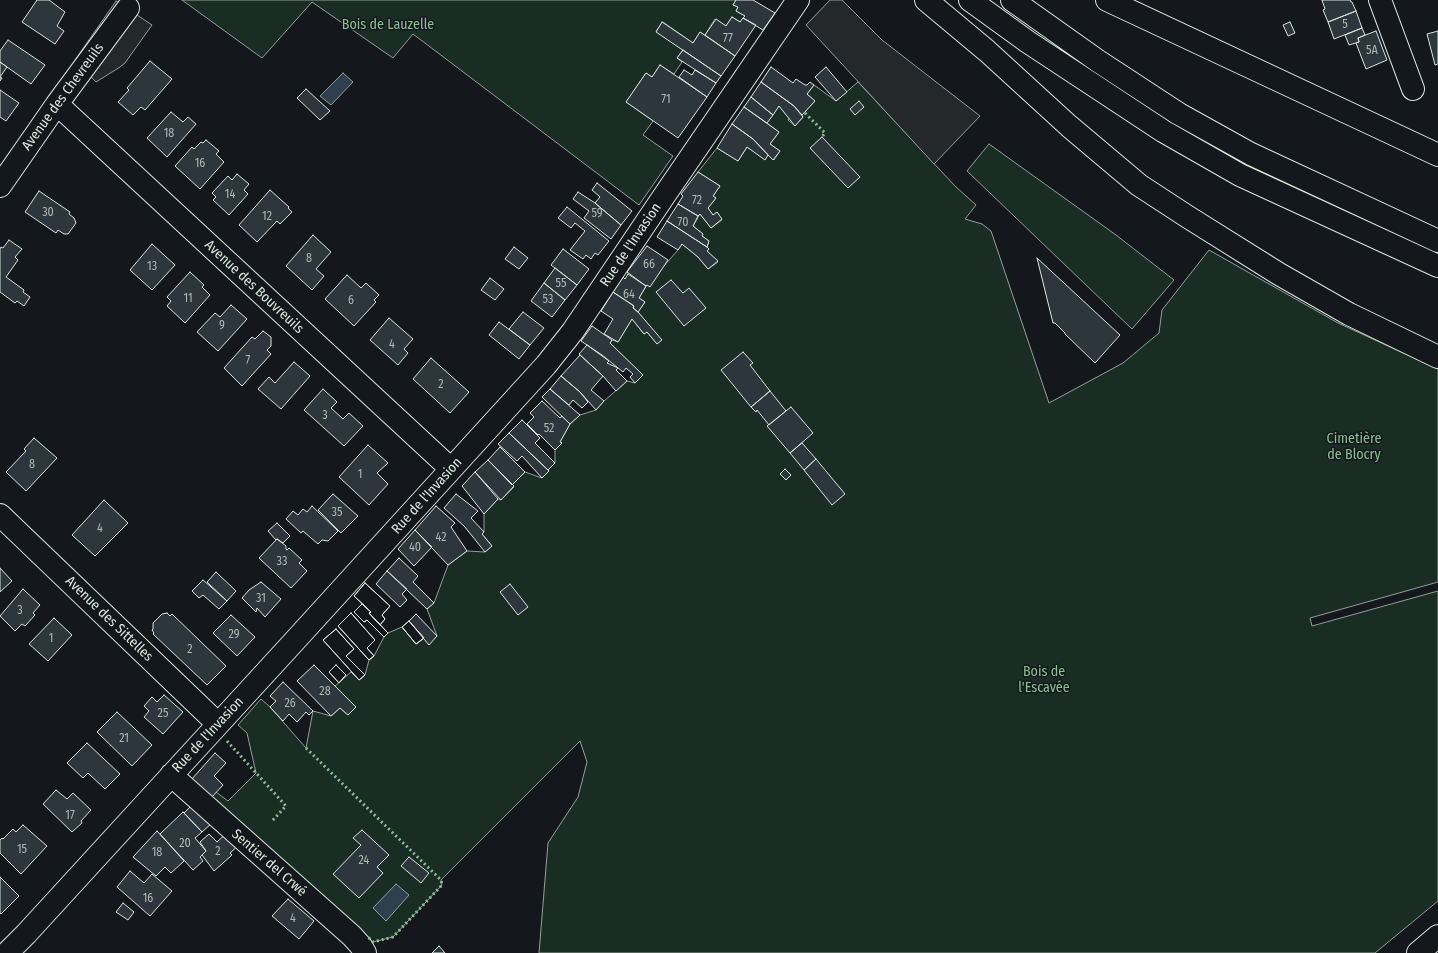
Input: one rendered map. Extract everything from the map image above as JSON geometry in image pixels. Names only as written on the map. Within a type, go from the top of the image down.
[{"type":"main road","name":"Rue de l'Invasion","points":[[7,953],[546,365],[573,331],[798,0]]},
{"type":"main road","points":[[926,0],[987,51],[1069,126],[1139,185],[1279,274],[1349,314],[1438,357]]},
{"type":"main road","points":[[970,0],[1028,42],[1163,131],[1240,175],[1438,266]]},
{"type":"main road","points":[[1012,0],[1098,61],[1179,114],[1251,154],[1438,241]]},
{"type":"main road","points":[[1106,0],[1438,155]]},
{"type":"main road","points":[[1380,0],[1414,89]]},
{"type":"main road","name":"Avenue des Chevreuils","points":[[0,186],[57,104],[128,8]]},
{"type":"main road","name":"Avenue des Bouvreuils","points":[[57,104],[451,469]]},
{"type":"main road","name":"Avenue des Sittelles","points":[[0,515],[218,724]]},
{"type":"main road","name":"Sentier del Crwé","points":[[171,775],[352,936],[365,953]]},
{"type":"main road","points":[[1418,953],[1438,936]]},
{"type":"green space","name":"Bois de Lauzelle","points":[[182,0],[736,0],[733,5],[738,7],[736,11],[745,16],[740,22],[732,17],[726,26],[715,19],[705,35],[700,32],[693,43],[663,22],[656,31],[683,50],[677,58],[682,62],[674,74],[660,65],[652,77],[646,73],[626,102],[653,121],[643,135],[673,156],[639,205],[413,34],[393,58],[312,2],[262,58]]},
{"type":"green space","name":"Bois de l'Escavée","points":[[858,82],[955,186],[976,205],[965,219],[982,224],[991,231],[1049,403],[1123,363],[1159,333],[1162,310],[1209,250],[1338,323],[1438,369],[1438,582],[1310,618],[1312,626],[1438,591],[1438,901],[1375,953],[539,953],[548,843],[578,797],[587,762],[580,741],[441,880],[442,885],[393,937],[373,942],[223,814],[207,795],[216,792],[228,801],[256,773],[247,733],[238,725],[261,699],[270,707],[306,748],[313,711],[331,716],[340,708],[348,715],[356,707],[335,686],[351,672],[359,680],[365,675],[369,660],[374,656],[384,637],[388,633],[402,627],[416,644],[424,638],[429,644],[437,636],[427,609],[434,603],[448,565],[467,551],[485,552],[492,546],[482,534],[484,532],[484,514],[498,499],[501,500],[514,487],[512,485],[525,472],[542,478],[555,463],[555,450],[562,443],[560,442],[570,424],[580,415],[596,410],[627,381],[635,383],[642,375],[610,343],[612,340],[618,342],[632,319],[644,334],[647,332],[657,344],[661,340],[638,312],[645,302],[639,298],[647,285],[682,244],[698,257],[708,269],[718,262],[707,251],[709,249],[707,247],[709,241],[693,226],[700,214],[711,228],[722,220],[717,212],[713,215],[708,208],[716,198],[713,196],[720,186],[698,172],[717,148],[738,161],[747,147],[765,159],[768,155],[774,160],[780,151],[770,144],[779,132],[767,123],[779,106],[789,118],[788,120],[795,126],[803,117],[802,115],[815,101],[807,94],[814,85],[836,101]]},
{"type":"green space","points":[[989,144],[1116,235],[1174,280],[1132,329],[967,171]]},
{"type":"shaded area","points":[[830,0],[842,0],[882,40],[980,116],[934,164],[806,25]]},
{"type":"shaded area","points":[[116,1],[152,25],[125,63],[96,82],[75,60]]},
{"type":"water","points":[[343,73],[353,82],[331,105],[320,96]]},
{"type":"water","points":[[396,884],[409,895],[386,921],[373,908]]},
{"type":"building","points":[[37,0],[49,0],[65,12],[57,26],[64,31],[55,44],[22,22]]},
{"type":"building","points":[[736,0],[753,0],[775,13],[763,30],[743,18],[745,16],[736,11],[738,7],[733,5]]},
{"type":"building","points":[[1322,0],[1350,0],[1356,11],[1328,22],[1323,10],[1325,9]]},
{"type":"building","points":[[1356,11],[1362,28],[1334,39],[1328,22]]},
{"type":"building","points":[[732,17],[740,22],[743,18],[756,25],[735,56],[705,35],[716,19],[726,26]]},
{"type":"building","points":[[662,22],[693,43],[700,32],[735,56],[721,76],[656,32]]},
{"type":"building","points":[[1290,22],[1295,33],[1288,36],[1283,25]]},
{"type":"building","points":[[1362,28],[1365,35],[1358,38],[1359,42],[1349,45],[1345,35]]},
{"type":"building","points":[[1376,31],[1387,60],[1366,69],[1356,43],[1359,42],[1358,38]]},
{"type":"building","points":[[1438,31],[1438,64],[1435,65],[1427,34]]},
{"type":"building","points":[[8,40],[45,65],[31,84],[0,62],[0,51]]},
{"type":"building","points":[[683,50],[721,76],[716,83],[677,58]]},
{"type":"building","points":[[150,61],[172,79],[145,110],[141,107],[133,115],[118,102],[129,90],[127,88]]},
{"type":"building","points":[[0,62],[7,67],[0,77]]},
{"type":"building","points":[[660,65],[707,97],[678,138],[626,102],[646,73],[652,77]]},
{"type":"building","points":[[771,67],[793,83],[796,79],[805,85],[810,82],[814,85],[807,94],[815,101],[802,115],[794,106],[761,82]]},
{"type":"building","points":[[826,67],[847,92],[836,101],[815,77]]},
{"type":"building","points":[[684,70],[692,75],[695,70],[716,83],[707,97],[679,77]]},
{"type":"building","points":[[761,82],[794,106],[803,117],[795,126],[779,106],[773,115],[751,97]]},
{"type":"building","points":[[306,89],[330,111],[320,120],[297,98]]},
{"type":"building","points":[[0,90],[19,103],[6,121],[0,117]]},
{"type":"building","points":[[751,97],[773,115],[767,123],[744,107]]},
{"type":"building","points":[[859,101],[864,107],[855,115],[850,109]]},
{"type":"building","points":[[744,107],[779,132],[770,144],[780,151],[773,160],[753,139],[732,124]]},
{"type":"building","points":[[171,112],[183,122],[188,117],[196,124],[167,157],[147,138]]},
{"type":"building","points":[[732,124],[753,139],[768,155],[765,160],[747,147],[738,161],[717,148]]},
{"type":"building","points":[[822,137],[860,177],[848,188],[810,148]]},
{"type":"building","points":[[206,140],[219,151],[216,154],[224,162],[200,189],[175,166],[192,147],[194,149],[201,142],[203,143]]},
{"type":"building","points":[[698,172],[720,186],[713,196],[716,198],[708,208],[713,215],[717,212],[722,219],[711,228],[700,214],[698,216],[678,204],[683,196],[681,194]]},
{"type":"building","points":[[237,174],[249,184],[244,190],[248,194],[229,215],[213,200],[216,197],[212,193],[228,176],[232,180]]},
{"type":"building","points":[[597,183],[632,211],[621,225],[595,203],[600,197],[592,190]]},
{"type":"building","points":[[270,190],[289,207],[288,208],[292,212],[280,224],[277,221],[257,242],[239,225]]},
{"type":"building","points":[[39,191],[70,212],[69,214],[74,218],[76,223],[68,234],[64,234],[58,230],[56,233],[25,212]]},
{"type":"building","points":[[578,192],[595,203],[621,225],[611,239],[584,218],[589,211],[573,199]]},
{"type":"building","points":[[678,204],[698,216],[693,226],[709,241],[707,247],[667,221]]},
{"type":"building","points":[[567,207],[609,241],[598,255],[595,253],[591,259],[586,255],[583,259],[570,250],[585,231],[575,223],[571,228],[558,218]]},
{"type":"building","points":[[667,221],[707,247],[709,249],[707,251],[718,261],[708,269],[698,257],[682,244],[678,250],[657,237]]},
{"type":"building","points":[[313,235],[331,252],[316,269],[324,276],[312,290],[286,266]]},
{"type":"building","points":[[9,240],[22,249],[15,257],[18,260],[6,277],[24,290],[23,292],[30,297],[24,306],[17,301],[15,303],[0,292],[0,249],[1,247],[3,248]]},
{"type":"building","points":[[152,244],[175,265],[152,290],[130,270]]},
{"type":"building","points":[[647,246],[668,260],[650,287],[647,285],[646,286],[627,272]]},
{"type":"building","points":[[514,247],[528,258],[519,269],[505,259]]},
{"type":"building","points":[[563,249],[589,269],[577,285],[551,265]]},
{"type":"building","points":[[1037,258],[1120,335],[1095,363],[1055,323],[1053,323]]},
{"type":"building","points":[[555,268],[577,285],[565,300],[544,283]]},
{"type":"building","points":[[190,272],[204,285],[202,287],[210,295],[185,323],[167,306],[171,301],[167,297]]},
{"type":"building","points":[[628,274],[646,286],[639,298],[645,302],[638,312],[633,308],[634,306],[613,292],[623,277],[625,279]]},
{"type":"building","points":[[347,275],[361,288],[366,283],[379,295],[374,300],[376,302],[354,326],[325,299]]},
{"type":"building","points":[[490,278],[504,289],[495,300],[481,290]]},
{"type":"building","points":[[671,280],[683,293],[689,288],[706,308],[684,326],[656,292]]},
{"type":"building","points":[[544,283],[565,300],[552,317],[531,301]]},
{"type":"building","points":[[613,292],[634,306],[633,308],[662,340],[657,344],[647,332],[644,334],[632,319],[618,342],[604,334],[613,319],[601,311]]},
{"type":"building","points":[[231,305],[247,319],[218,351],[197,332],[215,313],[220,317]]},
{"type":"building","points":[[523,312],[544,328],[530,345],[509,329]]},
{"type":"building","points":[[389,318],[413,339],[404,349],[408,353],[398,365],[370,340]]},
{"type":"building","points":[[499,322],[530,345],[519,359],[489,335]]},
{"type":"building","points":[[592,326],[612,340],[610,343],[643,375],[635,383],[630,377],[633,374],[626,368],[623,372],[602,355],[581,341]]},
{"type":"building","points":[[263,331],[271,337],[271,346],[267,350],[271,354],[242,386],[224,368],[252,337],[255,339]]},
{"type":"building","points":[[587,345],[609,361],[607,363],[618,368],[616,370],[627,381],[616,391],[603,376],[579,354]]},
{"type":"building","points":[[743,352],[753,363],[750,365],[770,391],[751,407],[721,370]]},
{"type":"building","points":[[580,355],[603,376],[591,390],[604,401],[596,410],[580,392],[561,376]]},
{"type":"building","points":[[431,358],[469,392],[450,413],[413,379]]},
{"type":"building","points":[[294,362],[310,376],[281,409],[258,389],[269,377],[275,383]]},
{"type":"building","points":[[561,376],[580,392],[588,402],[582,408],[573,400],[569,405],[550,389]]},
{"type":"building","points":[[323,389],[337,402],[331,408],[343,419],[349,413],[363,426],[344,446],[304,410]]},
{"type":"building","points":[[550,389],[580,415],[570,424],[542,397]]},
{"type":"building","points":[[770,391],[786,411],[769,425],[757,410],[756,412],[751,407]]},
{"type":"building","points":[[542,401],[560,418],[562,416],[570,424],[560,442],[562,443],[555,450],[527,424],[534,417],[530,413]]},
{"type":"building","points":[[791,407],[813,433],[790,453],[767,426]]},
{"type":"building","points":[[522,420],[540,438],[535,443],[555,463],[548,470],[509,433]]},
{"type":"building","points":[[509,433],[549,471],[542,478],[522,456],[517,461],[498,444]]},
{"type":"building","points":[[34,438],[57,458],[26,491],[6,472],[26,451],[24,449]]},
{"type":"building","points":[[802,443],[816,459],[804,470],[790,453]]},
{"type":"building","points":[[368,445],[388,463],[377,473],[388,484],[369,505],[339,477]]},
{"type":"building","points":[[500,447],[525,472],[512,485],[488,460]]},
{"type":"building","points":[[816,459],[845,494],[832,505],[804,470]]},
{"type":"building","points":[[488,460],[514,486],[501,500],[475,472]]},
{"type":"building","points":[[785,469],[791,475],[786,480],[780,474]]},
{"type":"building","points":[[475,472],[498,499],[484,514],[462,486]]},
{"type":"building","points":[[333,494],[358,516],[341,533],[318,510]]},
{"type":"building","points":[[456,494],[478,511],[471,518],[484,532],[482,534],[492,546],[485,552],[464,526],[444,508]]},
{"type":"building","points":[[104,500],[128,523],[95,556],[72,535]]},
{"type":"building","points":[[312,506],[338,531],[328,541],[322,540],[318,544],[303,531],[301,533],[286,519],[293,511],[298,515],[303,509],[307,512]]},
{"type":"building","points":[[436,506],[455,523],[451,527],[467,551],[448,565],[415,530]]},
{"type":"building","points":[[277,523],[290,536],[283,543],[277,539],[276,540],[268,531]]},
{"type":"building","points":[[415,530],[432,547],[414,566],[398,549]]},
{"type":"building","points":[[277,539],[286,546],[287,550],[289,548],[302,560],[299,563],[307,571],[291,588],[259,558]]},
{"type":"building","points":[[399,558],[418,576],[413,582],[434,603],[427,609],[387,571]]},
{"type":"building","points":[[0,568],[12,581],[0,592]]},
{"type":"building","points":[[387,571],[407,589],[402,594],[407,600],[400,607],[376,584]]},
{"type":"building","points":[[216,572],[236,591],[227,601],[207,582]]},
{"type":"building","points":[[203,580],[227,601],[219,609],[203,595],[199,598],[192,591]]},
{"type":"building","points":[[261,582],[281,599],[265,617],[257,608],[256,612],[242,598],[249,590]]},
{"type":"building","points":[[365,583],[390,606],[382,615],[385,619],[380,625],[369,613],[371,612],[354,596]]},
{"type":"building","points":[[365,583],[390,606],[382,615],[385,619],[380,625],[369,613],[371,612],[354,596]]},
{"type":"building","points":[[510,584],[528,607],[518,615],[500,592]]},
{"type":"building","points":[[23,589],[40,605],[33,613],[35,615],[25,626],[22,624],[15,631],[0,616]]},
{"type":"building","points":[[362,604],[371,612],[369,613],[388,633],[384,637],[367,620],[364,622],[354,612]]},
{"type":"building","points":[[362,604],[371,612],[369,613],[388,633],[384,637],[367,620],[364,622],[354,612]]},
{"type":"building","points":[[167,613],[170,616],[172,614],[226,666],[207,685],[153,634],[153,623],[162,614]]},
{"type":"building","points":[[351,613],[375,640],[367,648],[374,656],[369,660],[338,626]]},
{"type":"building","points":[[351,613],[375,640],[367,648],[374,656],[369,660],[338,626]]},
{"type":"building","points":[[416,614],[437,636],[429,645],[409,621]]},
{"type":"building","points":[[231,615],[255,637],[237,656],[213,633]]},
{"type":"building","points":[[54,618],[72,635],[48,661],[29,644]]},
{"type":"building","points":[[409,621],[424,638],[416,644],[402,627]]},
{"type":"building","points":[[409,621],[424,638],[416,644],[402,627]]},
{"type":"building","points":[[336,629],[354,649],[346,656],[365,675],[359,680],[323,640]]},
{"type":"building","points":[[336,629],[354,649],[346,656],[365,675],[359,680],[323,640]]},
{"type":"building","points":[[314,665],[356,707],[348,715],[340,708],[331,716],[297,681]]},
{"type":"building","points":[[336,665],[346,675],[339,683],[329,672]]},
{"type":"building","points":[[336,665],[346,675],[339,683],[329,672]]},
{"type":"building","points":[[283,682],[313,711],[309,715],[306,712],[297,722],[289,714],[283,721],[270,707],[276,701],[270,696]]},
{"type":"building","points":[[164,695],[183,712],[163,734],[144,717],[149,711],[144,706],[152,697],[157,702]]},
{"type":"building","points":[[117,712],[152,745],[132,766],[97,732]]},
{"type":"building","points":[[87,743],[120,774],[105,789],[88,773],[83,778],[67,763]]},
{"type":"building","points":[[215,753],[226,763],[214,776],[223,785],[211,798],[191,780]]},
{"type":"building","points":[[56,790],[67,799],[73,793],[91,810],[81,821],[82,823],[72,832],[43,804]]},
{"type":"building","points":[[193,804],[212,823],[202,832],[184,813]]},
{"type":"building","points":[[183,812],[202,832],[195,838],[206,851],[200,857],[203,861],[193,870],[160,834]]},
{"type":"building","points":[[23,825],[47,846],[21,874],[0,853],[0,840],[13,829],[16,832]]},
{"type":"building","points":[[362,830],[389,855],[377,867],[383,873],[359,898],[333,874],[361,845],[353,838]]},
{"type":"building","points":[[157,831],[184,861],[171,873],[165,867],[156,876],[133,857]]},
{"type":"building","points":[[228,832],[240,844],[230,853],[232,855],[214,871],[202,855],[206,851],[200,842],[209,834],[217,842]]},
{"type":"building","points":[[409,857],[429,873],[421,883],[401,866]]},
{"type":"building","points":[[130,871],[144,883],[152,874],[172,891],[150,916],[117,887]]},
{"type":"building","points":[[0,877],[19,896],[1,914],[0,913]]},
{"type":"building","points":[[288,899],[314,921],[299,939],[272,916]]},
{"type":"building","points":[[123,903],[134,912],[128,920],[116,912]]},
{"type":"building","points":[[439,946],[445,953],[432,953]]},
{"type":"hedge","points":[[805,113],[825,133],[822,137]]},
{"type":"hedge","points":[[227,741],[286,806],[272,821]]},
{"type":"hedge","points":[[306,748],[441,880],[442,885],[393,937],[373,942],[368,937]]},
{"type":"park label","name":"Cimetière de Blocry","points":[[1354,448]]}]
